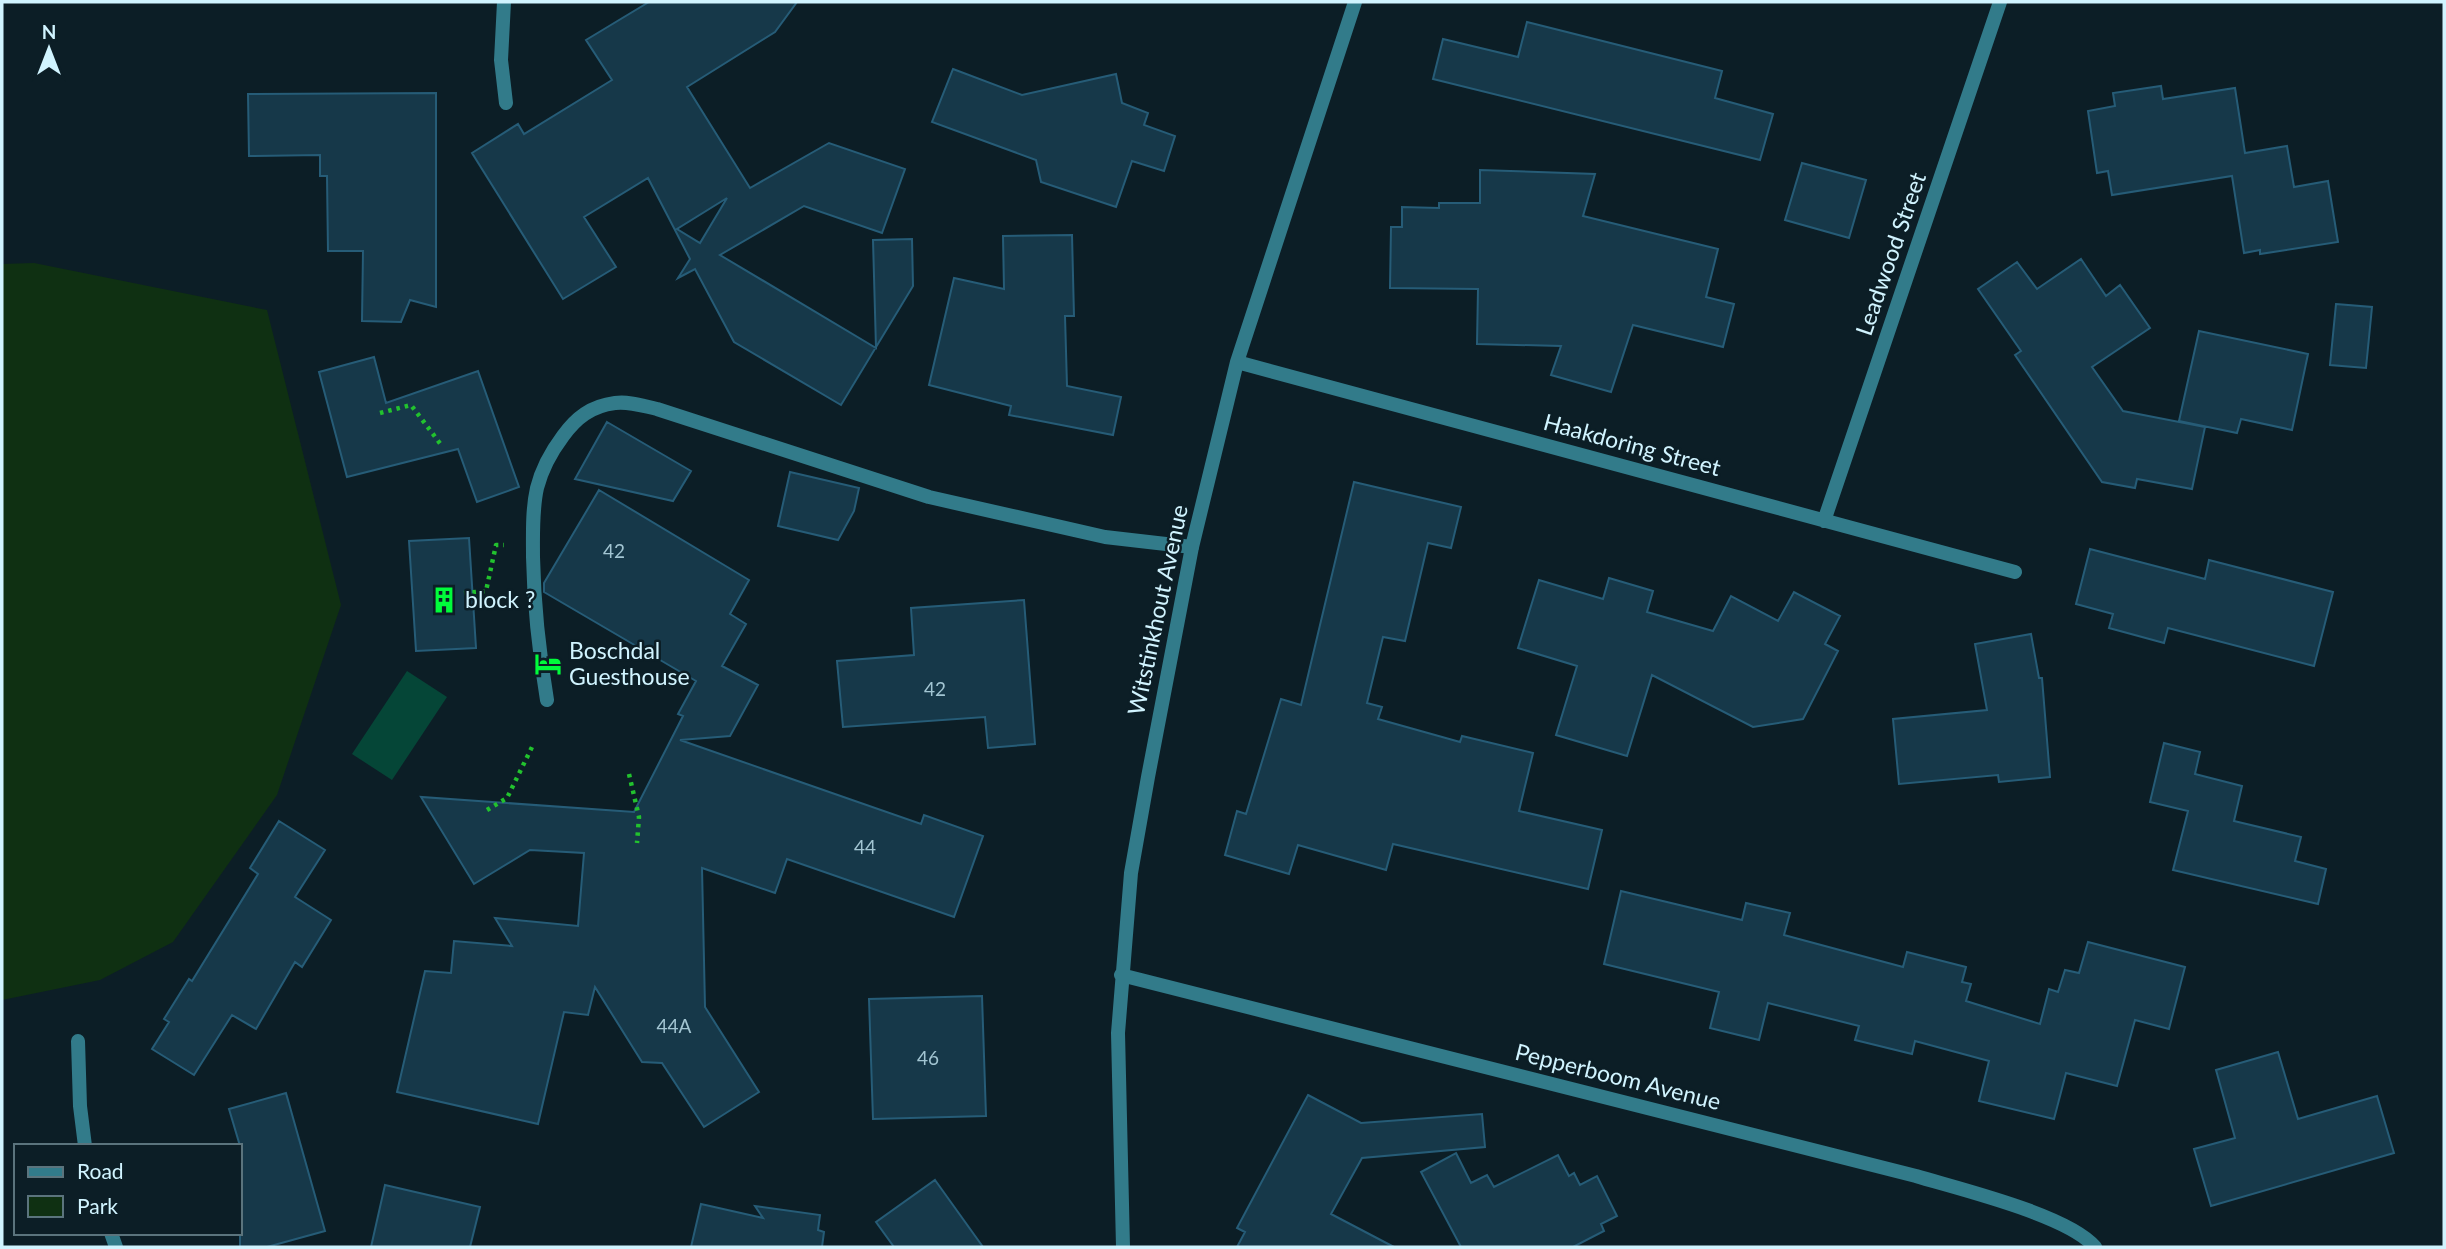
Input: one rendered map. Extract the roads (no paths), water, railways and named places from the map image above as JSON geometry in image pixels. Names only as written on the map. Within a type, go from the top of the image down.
[{"type":"street","points":[[504,2],[501,60],[506,103]]},
{"type":"street","name":"Witstinkhout Avenue","points":[[1123,1247],[1118,1033],[1131,873],[1192,547],[1237,362],[1355,2]]},
{"type":"street","name":"Leadwood Street","points":[[1824,521],[2000,2]]},
{"type":"street","name":"Haakdoring Street","points":[[1237,362],[2015,572]]},
{"type":"street","points":[[547,700],[536,635],[533,585],[533,533],[537,489],[549,455],[565,433],[577,418],[603,405],[625,402],[657,408],[866,478],[980,509],[1105,537],[1192,547]]},
{"type":"street","name":"Pepperboom Avenue","points":[[1121,975],[1916,1176],[2017,1206],[2089,1240],[2095,1247]]},
{"type":"street","points":[[78,1041],[80,1106],[85,1144]]},
{"type":"place","name":"block ?","points":[[444,600]]},
{"type":"place","name":"Boschdal Guesthouse","points":[[548,664]]}]
